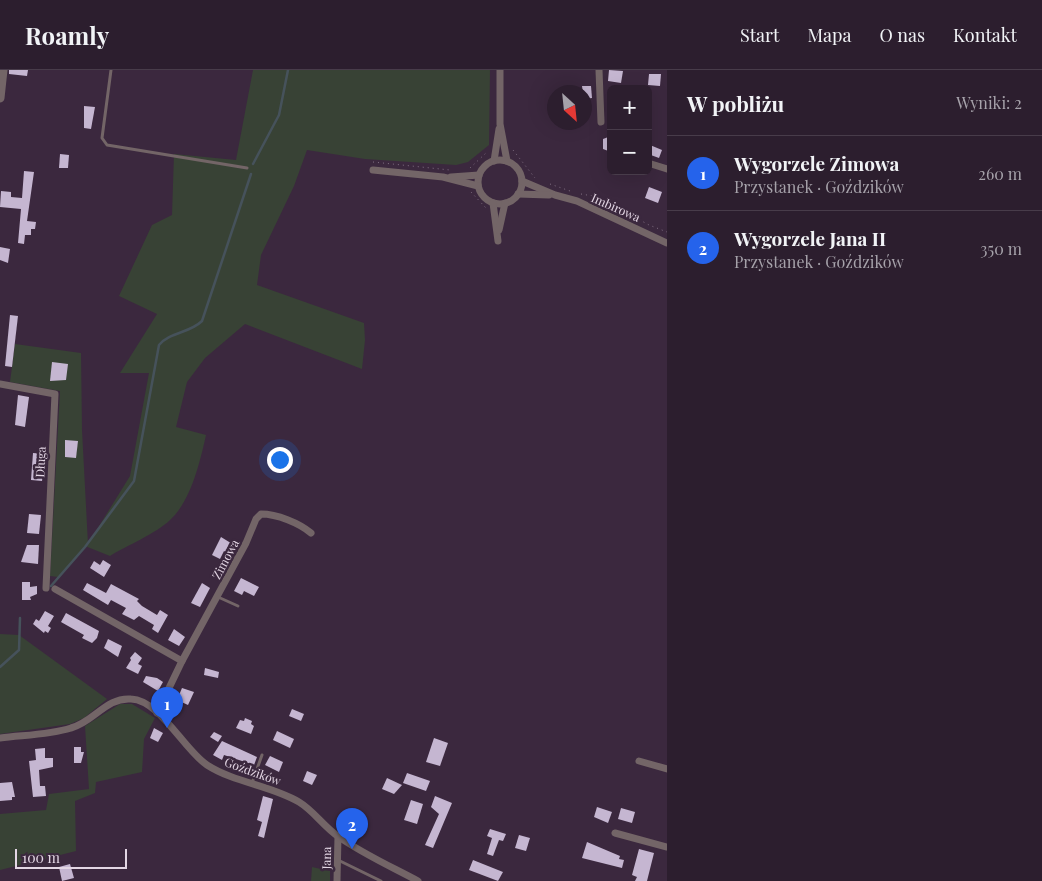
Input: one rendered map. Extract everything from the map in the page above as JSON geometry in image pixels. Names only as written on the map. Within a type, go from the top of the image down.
[{"type":"street","points":[[0,98],[3,70]]},
{"type":"street","points":[[494,160],[500,124],[500,70]]},
{"type":"street","points":[[599,70],[601,122]]},
{"type":"street","points":[[500,124],[507,161]]},
{"type":"street","points":[[494,160],[507,161],[517,168],[522,180],[518,194],[506,203],[493,203],[482,194],[478,186],[479,174],[483,167],[494,160]]},
{"type":"street","points":[[652,164],[667,169]]},
{"type":"street","points":[[373,170],[443,177],[478,186]]},
{"type":"street","points":[[443,177],[479,174]]},
{"type":"street","name":"Imbirowa","points":[[522,180],[555,195],[577,201],[665,243]]},
{"type":"street","name":"Imbirowa","points":[[518,194],[555,195]]},
{"type":"street","points":[[493,203],[498,238],[506,203]]},
{"type":"street","points":[[665,243],[667,233]]},
{"type":"street","name":"Długa","points":[[0,384],[56,394],[46,588]]},
{"type":"street","name":"Zimowa","points":[[157,713],[256,519],[261,514],[270,514],[306,528],[311,533]]},
{"type":"street","points":[[55,589],[182,661]]},
{"type":"street","name":"Goździków","points":[[0,738],[73,728],[112,702],[134,699],[145,703],[157,713],[207,765],[251,783],[281,792],[318,816],[338,836],[418,881]]},
{"type":"street","points":[[640,761],[667,769]]},
{"type":"street","points":[[615,833],[667,847]]},
{"type":"street","name":"Jana","points":[[337,881],[338,836]]},
{"type":"lane","points":[[111,70],[102,138],[107,145],[247,168]]},
{"type":"lane","points":[[218,596],[238,606]]},
{"type":"lane","points":[[251,783],[262,755]]},
{"type":"lane","points":[[337,860],[381,881]]},
{"type":"path","points":[[508,146],[536,180]]},
{"type":"path","points":[[466,171],[493,147]]},
{"type":"path","points":[[374,162],[457,170]]},
{"type":"path","points":[[545,183],[589,197],[598,197],[633,212],[640,220],[667,233]]},
{"type":"path","points":[[466,187],[486,208]]},
{"type":"green space","points":[[253,70],[490,70],[489,145],[468,162],[456,165],[365,159],[307,150],[294,186],[261,255],[257,285],[364,323],[365,340],[362,369],[245,324],[205,358],[187,382],[176,427],[206,435],[194,481],[177,512],[157,530],[110,556],[85,546],[49,588],[58,577],[50,576],[60,391],[10,382],[15,344],[81,353],[82,430],[88,544],[130,476],[149,373],[120,373],[157,314],[119,296],[152,225],[172,215],[174,154],[236,160]]},
{"type":"green space","points":[[0,634],[19,635],[107,699],[84,718],[70,724],[0,734]]},
{"type":"green space","points":[[120,704],[132,704],[155,718],[144,739],[142,772],[96,782],[95,793],[75,801],[76,851],[0,870],[0,814],[46,810],[49,794],[89,789],[85,726]]},
{"type":"green space","points":[[312,867],[330,871],[330,881],[311,881]]},
{"type":"building","points":[[9,70],[28,70],[27,76],[9,74]]},
{"type":"building","points":[[609,70],[623,71],[621,83],[608,81]]},
{"type":"building","points":[[649,74],[661,74],[660,86],[648,85]]},
{"type":"building","points":[[84,106],[95,107],[91,129],[84,128]]},
{"type":"building","points":[[607,138],[607,150],[603,149],[603,139]]},
{"type":"building","points":[[652,146],[662,150],[659,158],[652,155]]},
{"type":"building","points":[[60,154],[69,155],[68,168],[59,168]]},
{"type":"building","points":[[24,171],[34,172],[27,221],[36,222],[35,229],[31,229],[31,235],[25,235],[24,244],[18,243],[21,209],[0,207],[1,191],[11,192],[11,197],[22,198]]},
{"type":"building","points":[[649,187],[662,192],[658,203],[645,198]]},
{"type":"building","points":[[0,247],[10,249],[8,263],[0,260]]},
{"type":"building","points":[[10,315],[18,316],[12,367],[5,366]]},
{"type":"building","points":[[52,362],[68,364],[66,380],[50,381]]},
{"type":"building","points":[[18,395],[29,397],[25,427],[15,425]]},
{"type":"building","points":[[65,440],[78,441],[76,458],[65,457]]},
{"type":"building","points":[[33,453],[46,454],[42,481],[31,480]]},
{"type":"building","points":[[29,514],[41,515],[39,534],[27,533]]},
{"type":"building","points":[[221,537],[234,545],[229,554],[224,551],[220,559],[212,555]]},
{"type":"building","points":[[27,545],[39,545],[38,564],[21,562]]},
{"type":"building","points":[[103,560],[111,565],[104,577],[90,568],[94,561],[100,565]]},
{"type":"building","points":[[241,578],[259,587],[254,596],[244,591],[242,595],[234,591]]},
{"type":"building","points":[[22,582],[30,582],[30,587],[37,586],[37,594],[30,597],[31,600],[22,600]]},
{"type":"building","points":[[87,583],[106,593],[111,584],[139,599],[137,601],[142,606],[157,615],[160,610],[168,615],[158,633],[152,629],[154,625],[139,616],[134,620],[122,614],[126,608],[111,600],[108,605],[83,590]]},
{"type":"building","points":[[202,583],[210,588],[200,607],[191,603]]},
{"type":"building","points":[[45,611],[54,616],[48,626],[51,628],[48,633],[45,631],[44,633],[33,624],[36,619],[39,621]]},
{"type":"building","points":[[66,613],[99,631],[97,638],[92,643],[82,638],[84,635],[61,622]]},
{"type":"building","points":[[174,629],[185,637],[179,646],[168,640]]},
{"type":"building","points":[[108,639],[122,646],[118,657],[104,648]]},
{"type":"building","points":[[135,652],[142,658],[138,664],[142,666],[138,674],[126,668]]},
{"type":"building","points":[[205,668],[219,672],[218,678],[204,675]]},
{"type":"building","points":[[146,676],[157,678],[163,682],[158,691],[143,682]]},
{"type":"building","points":[[182,688],[194,692],[188,705],[177,700]]},
{"type":"building","points":[[292,709],[304,714],[301,721],[289,716]]},
{"type":"building","points":[[245,718],[252,721],[251,724],[254,726],[251,734],[236,728],[240,720],[244,721]]},
{"type":"building","points":[[154,728],[163,733],[158,742],[150,738]]},
{"type":"building","points":[[277,731],[294,739],[290,748],[273,740]]},
{"type":"building","points":[[214,732],[222,736],[218,742],[210,737]]},
{"type":"building","points":[[434,738],[448,743],[440,766],[426,762]]},
{"type":"building","points":[[222,741],[257,757],[254,765],[224,755],[222,760],[213,755]]},
{"type":"building","points":[[74,747],[81,747],[81,752],[84,752],[81,763],[74,763]]},
{"type":"building","points":[[45,748],[45,758],[53,758],[53,767],[39,770],[40,786],[45,786],[46,796],[33,797],[29,761],[36,760],[35,749]]},
{"type":"building","points":[[270,756],[283,762],[279,772],[265,765]]},
{"type":"building","points":[[307,771],[317,775],[312,785],[303,781]]},
{"type":"building","points":[[407,773],[430,781],[426,791],[403,783]]},
{"type":"building","points":[[387,778],[402,785],[394,794],[382,789]]},
{"type":"building","points":[[12,782],[15,797],[12,797],[12,800],[0,801],[0,783]]},
{"type":"building","points":[[263,796],[273,799],[264,838],[258,836],[262,822],[257,820]]},
{"type":"building","points":[[435,796],[452,803],[433,848],[425,845],[439,814],[431,807]]},
{"type":"building","points":[[411,800],[423,804],[417,824],[404,820]]},
{"type":"building","points":[[597,807],[612,812],[608,823],[594,817]]},
{"type":"building","points":[[621,808],[635,812],[632,823],[618,819]]},
{"type":"building","points":[[490,829],[506,834],[503,841],[499,840],[493,856],[487,854],[492,838],[487,836]]},
{"type":"building","points":[[519,835],[530,838],[526,851],[515,848]]},
{"type":"building","points":[[587,842],[620,856],[619,859],[624,860],[622,868],[582,858]]},
{"type":"building","points":[[639,849],[654,853],[647,881],[635,881],[637,877],[632,875]]},
{"type":"building","points":[[473,860],[503,872],[498,881],[469,870]]},
{"type":"building","points":[[70,864],[74,878],[62,881],[59,867]]},
{"type":"waterway","points":[[253,164],[279,115],[288,70]]},
{"type":"waterway","points":[[51,586],[85,547],[134,481],[159,345],[169,337],[192,328],[202,321],[251,174]]},
{"type":"waterway","points":[[0,667],[19,650],[20,618]]},
{"type":"place","name":"Wygorzele Zimowa","points":[[167,728]]},
{"type":"place","name":"Wygorzele Jana II","points":[[352,849]]}]
